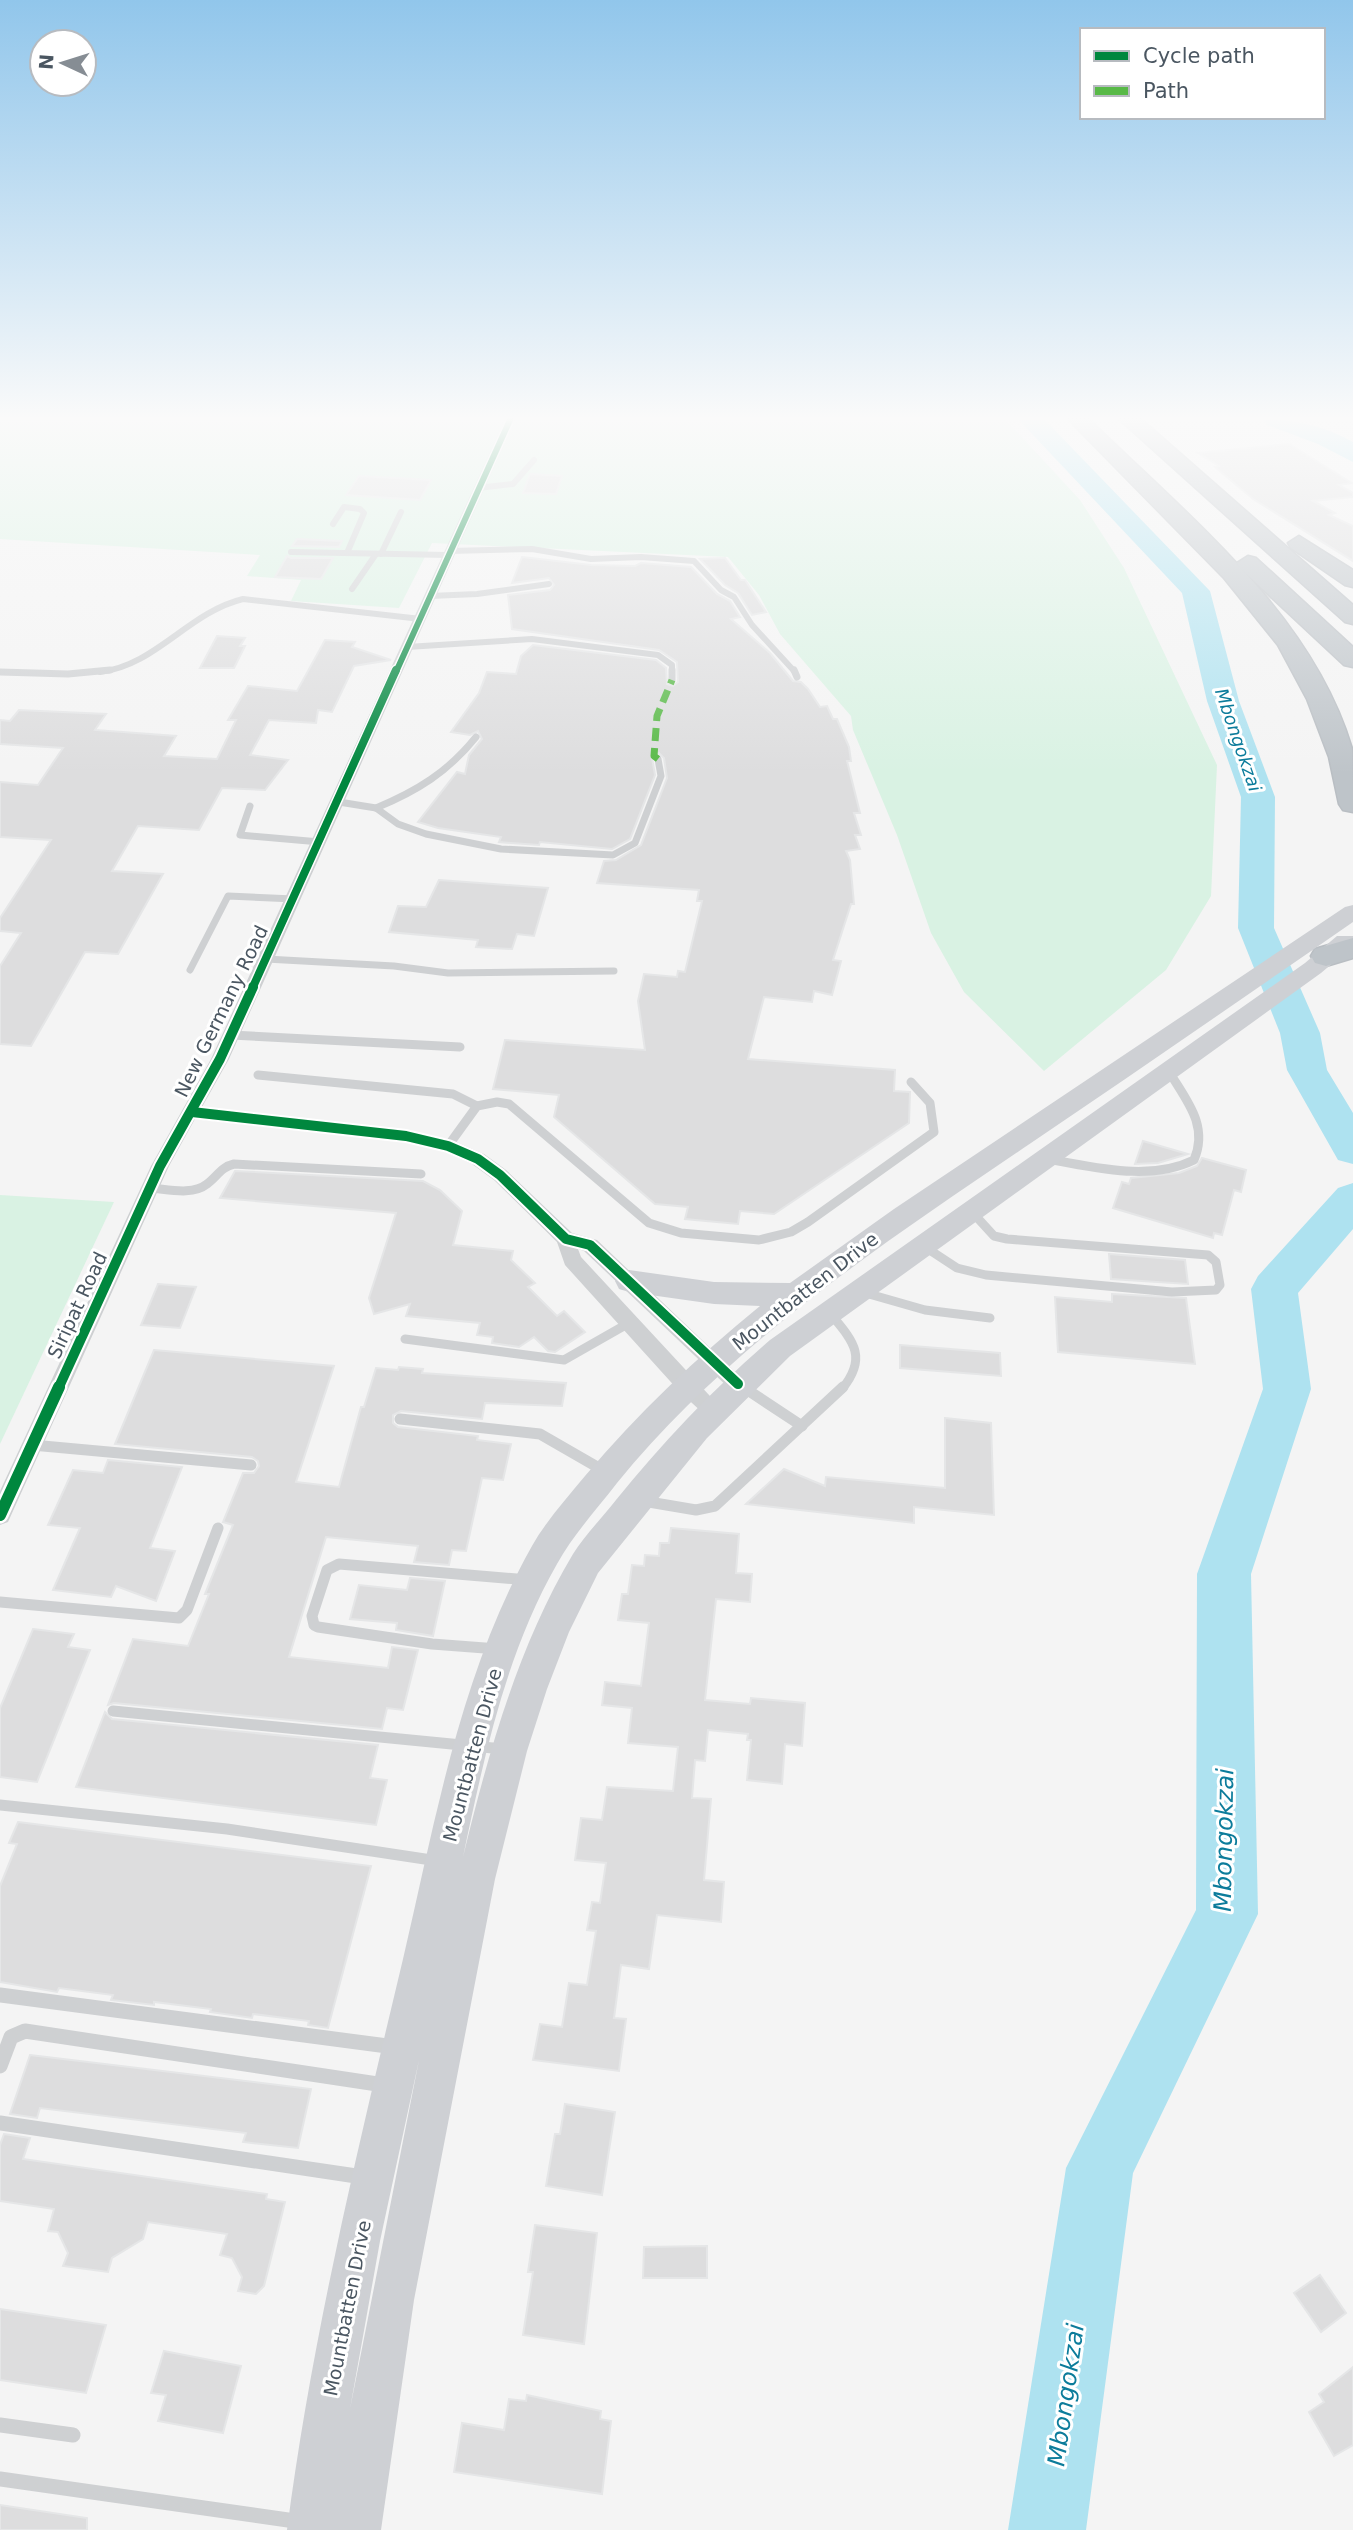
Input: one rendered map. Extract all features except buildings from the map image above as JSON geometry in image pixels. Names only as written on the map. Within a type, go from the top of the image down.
[{"type":"highway","points":[[1197,538],[1232,573],[1289,643],[1320,699],[1342,757],[1353,804]]},
{"type":"highway","points":[[1221,538],[1353,660]]},
{"type":"highway","points":[[1263,538],[1353,617]]},
{"type":"highway","points":[[1293,538],[1353,580]]},
{"type":"main road","name":"Mountbatten Drive","points":[[463,1864],[510,1749],[520,1714],[547,1644],[583,1567],[635,1500],[712,1392],[713,1362],[799,1293],[911,1210],[1269,970],[1330,951],[1353,912]]},
{"type":"main road","name":"Mountbatten Drive","points":[[331,2528],[366,2453],[391,2182],[463,1864],[471,1746],[500,1649],[546,1552],[606,1472],[712,1392],[972,1213],[1167,1069],[1258,1007],[1353,934]]},
{"type":"main road","points":[[629,1281],[733,1296],[763,1298],[799,1293]]},
{"type":"street","name":"New Germany Road","points":[[455,538],[339,802],[231,1035],[192,1112],[406,1136],[448,1146],[478,1159],[500,1175],[566,1239],[572,1260],[629,1323],[712,1392]]},
{"type":"street","name":"Siripat Road","points":[[0,1514],[150,1188],[192,1112]]},
{"type":"street","name":"New Germany Road","points":[[566,1239],[590,1245],[713,1362]]},
{"type":"lane","points":[[347,553],[353,538]]},
{"type":"lane","points":[[352,589],[387,538]]},
{"type":"lane","points":[[291,552],[378,554],[532,549],[591,559],[641,557],[694,561],[721,590],[734,597],[752,625],[793,668],[797,677]]},
{"type":"lane","points":[[430,596],[477,594],[549,584]]},
{"type":"lane","points":[[0,672],[88,673],[131,665],[217,605],[243,599],[421,619]]},
{"type":"lane","points":[[407,647],[533,639],[658,655],[672,665],[672,680]]},
{"type":"lane","points":[[376,808],[436,781],[452,769],[476,737]]},
{"type":"lane","points":[[339,802],[376,808],[398,824],[450,840],[538,853],[613,855],[635,843],[661,776],[659,759]]},
{"type":"lane","points":[[250,806],[240,835],[320,842]]},
{"type":"lane","points":[[191,970],[228,896],[294,899]]},
{"type":"lane","points":[[266,959],[394,966],[448,973],[614,971]]},
{"type":"lane","points":[[231,1035],[460,1047]]},
{"type":"lane","points":[[1046,1159],[1153,1174],[1176,1171],[1197,1160],[1203,1145],[1201,1125],[1191,1101],[1167,1069]]},
{"type":"lane","points":[[258,1075],[453,1094],[477,1106],[497,1102],[515,1108],[649,1223],[681,1233],[759,1240],[791,1232],[808,1222],[934,1132],[935,1114],[928,1094],[911,1082]]},
{"type":"lane","points":[[448,1146],[477,1106]]},
{"type":"lane","points":[[150,1188],[193,1190],[206,1185],[223,1166],[234,1164],[421,1174]]},
{"type":"lane","points":[[922,1245],[957,1268],[986,1275],[1172,1292],[1203,1293],[1216,1290],[1220,1284],[1216,1262],[1208,1255],[999,1238],[972,1213]]},
{"type":"lane","points":[[858,1290],[896,1306],[990,1318]]},
{"type":"lane","points":[[635,1500],[707,1509],[837,1395],[854,1377],[858,1367],[855,1343],[829,1311]]},
{"type":"lane","points":[[405,1339],[564,1360],[572,1358],[629,1323]]},
{"type":"lane","points":[[712,1392],[802,1426]]},
{"type":"lane","points":[[400,1419],[540,1434],[606,1472]]},
{"type":"lane","points":[[32,1445],[251,1465]]},
{"type":"lane","points":[[0,1602],[179,1618],[187,1610],[218,1528]]},
{"type":"lane","points":[[500,1649],[432,1644],[318,1627],[314,1625],[312,1616],[327,1570],[339,1564],[533,1580]]},
{"type":"lane","points":[[113,1711],[510,1749]]},
{"type":"lane","points":[[0,1805],[227,1829],[463,1864]]},
{"type":"lane","points":[[0,1995],[421,2051]]},
{"type":"lane","points":[[0,2066],[11,2037],[25,2031],[413,2089]]},
{"type":"lane","points":[[0,2123],[391,2182]]},
{"type":"lane","points":[[0,2425],[73,2435]]},
{"type":"lane","points":[[0,2479],[331,2528]]},
{"type":"green space","points":[[1105,538],[1124,568],[1217,765],[1211,896],[1166,970],[1044,1071],[964,992],[931,933],[897,835],[853,730],[851,716],[780,634],[759,595],[728,557],[432,543],[399,608],[291,601],[301,580],[247,576],[260,555],[0,539]]},
{"type":"green space","points":[[0,1195],[114,1202],[0,1444]]},
{"type":"waterway","name":"Mbongokzai","points":[[1145,538],[1196,591],[1223,701],[1258,797],[1256,928],[1300,1033],[1307,1070],[1353,1149]]},
{"type":"waterway","name":"Mbongokzai","points":[[1047,2530],[1100,2168],[1227,1914],[1224,1574],[1287,1389],[1274,1289],[1353,1199]]},
{"type":"marked path","points":[[658,759],[654,756],[655,726],[659,707],[672,680]]},
{"type":"cycle path","points":[[0,1515],[160,1166],[220,1059],[456,538]]},
{"type":"cycle path","points":[[192,1112],[406,1136],[448,1146],[478,1159],[500,1175],[566,1239],[590,1245],[738,1384]]}]
